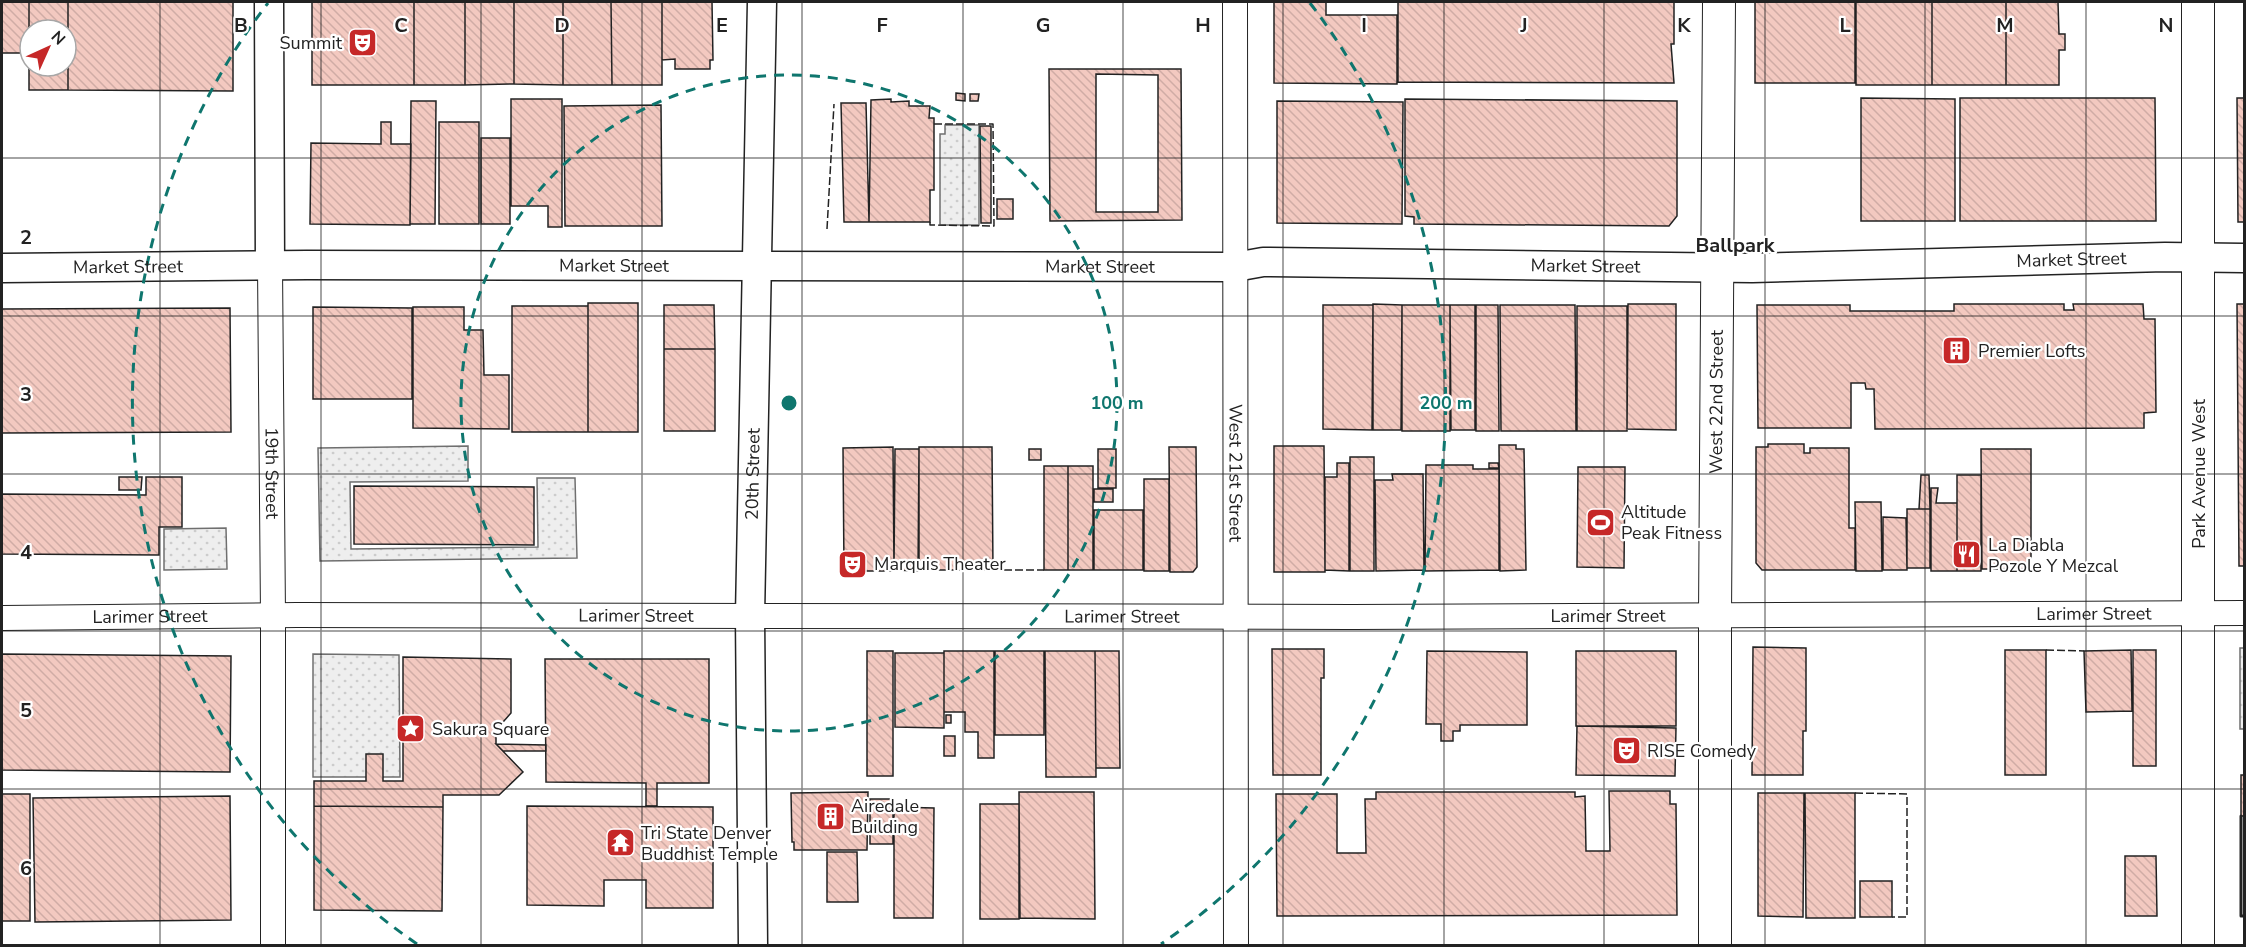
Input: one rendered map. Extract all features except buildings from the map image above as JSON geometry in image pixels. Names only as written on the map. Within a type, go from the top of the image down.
[{"type":"main road","name":"19th Street","points":[[269,2],[270,266]]},
{"type":"main road","name":"20th Street","points":[[753,945],[750,616],[762,2]]},
{"type":"main road","name":"West 22nd Street","points":[[1715,945],[1719,2]]},
{"type":"main road","name":"Park Avenue West","points":[[2198,2],[2198,945]]},
{"type":"main road","name":"Market Street","points":[[2,268],[1235,267],[1263,262],[1717,268],[2244,258]]},
{"type":"street","name":"West 21st Street","points":[[1235,2],[1236,945]]},
{"type":"street","name":"19th Street","points":[[270,266],[273,945]]},
{"type":"street","name":"Larimer Street","points":[[2,618],[273,615],[1236,617],[2244,613]]},
{"type":"shaded area","points":[[945,125],[979,125],[979,225],[940,225],[940,134],[945,134]]},
{"type":"shaded area","points":[[468,446],[468,481],[350,482],[351,549],[538,547],[537,478],[575,478],[577,558],[320,561],[318,448]]},
{"type":"shaded area","points":[[226,528],[227,569],[164,570],[164,529]]},
{"type":"shaded area","points":[[2240,648],[2244,648],[2244,729],[2240,729]]},
{"type":"shaded area","points":[[313,654],[399,655],[400,777],[313,777]]},
{"type":"fence","points":[[827,229],[834,104]]},
{"type":"fence","points":[[930,222],[930,225],[994,226],[993,124],[934,124]]},
{"type":"fence","points":[[993,570],[1044,570]]},
{"type":"fence","points":[[2046,650],[2084,651]]},
{"type":"fence","points":[[1855,793],[1907,794],[1907,917],[1892,917]]},
{"type":"wall","points":[[2241,816],[2241,916],[2244,916]]},
{"type":"place","name":"Summit","points":[[363,43]]},
{"type":"place","name":"Premier Lofts","points":[[1957,351]]},
{"type":"place","name":"Altitude Peak Fitness","points":[[1600,522]]},
{"type":"place","name":"La Diabla Pozole Y Mezcal","points":[[1967,555]]},
{"type":"place","name":"Marquis Theater","points":[[853,564]]},
{"type":"place","name":"Sakura Square","points":[[411,729]]},
{"type":"place","name":"RISE Comedy","points":[[1626,751]]},
{"type":"place","name":"Airedale Building","points":[[830,816]]},
{"type":"place","name":"Tri State Denver Buddhist Temple","points":[[620,843]]},
{"type":"district","name":"Ballpark","points":[[1735,245]]}]
